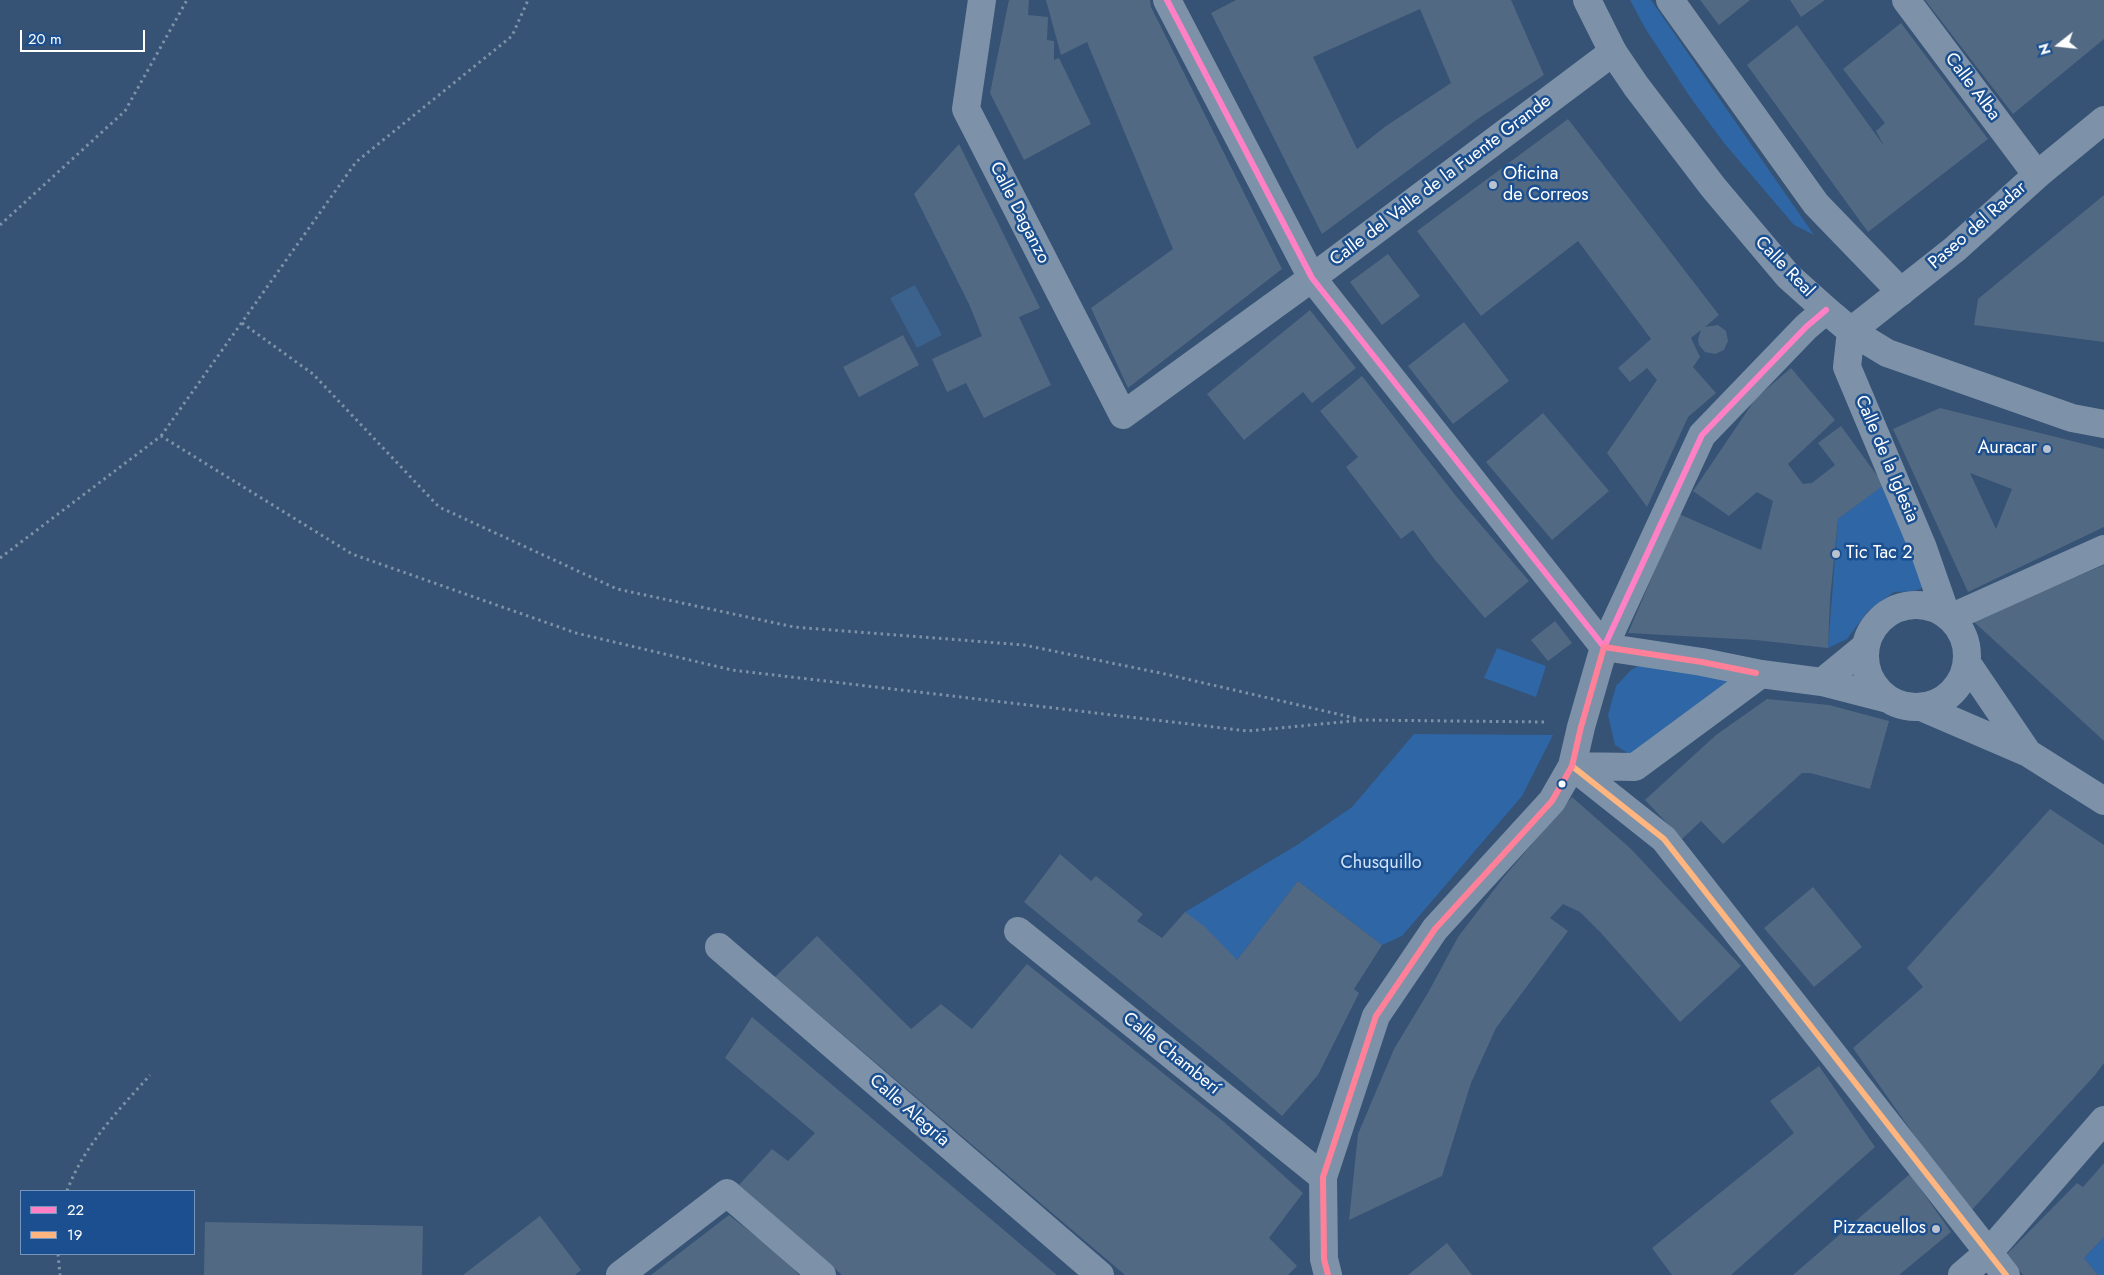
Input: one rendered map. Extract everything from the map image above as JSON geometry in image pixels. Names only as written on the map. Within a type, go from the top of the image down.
[{"type":"street","name":"Calle Daganzo","points":[[982,0],[966,109],[1123,415]]},
{"type":"street","name":"Calle Real","points":[[1588,0],[1613,52],[1712,188],[1788,276],[1851,331],[1887,353],[2072,418],[2104,424]]},
{"type":"street","points":[[1670,0],[1816,204],[1900,292]]},
{"type":"street","name":"Calle Alba","points":[[1906,0],[2037,175]]},
{"type":"street","points":[[1170,1],[1312,278],[1604,647],[1702,662],[1761,674],[1822,682],[1888,699],[1904,706],[1921,707],[1937,703],[1951,693],[1961,679],[1967,664],[1966,646],[1960,631],[1948,616],[1936,608],[1919,604],[1902,606],[1887,613],[1875,625],[1867,639],[1864,656],[1867,673],[1875,688],[1888,699]]},
{"type":"street","name":"Calle del Valle de la Fuente Grande","points":[[1123,415],[1312,278],[1613,52]]},
{"type":"street","name":"Paseo del Radar","points":[[1851,331],[1955,249],[2037,175],[2104,120]]},
{"type":"street","points":[[1321,1270],[1324,1178],[1376,1016],[1435,929],[1552,801],[1572,766],[1604,647],[1702,435],[1806,327],[1826,310]]},
{"type":"street","name":"Calle de la Iglesia","points":[[1851,331],[1847,367],[1924,548],[1948,616]]},
{"type":"street","points":[[1948,616],[2104,549]]},
{"type":"street","points":[[1822,682],[1866,646]]},
{"type":"street","points":[[1967,664],[2028,753]]},
{"type":"street","points":[[1572,766],[1635,767],[1761,674]]},
{"type":"street","points":[[1921,707],[2028,753],[2104,801]]},
{"type":"street","points":[[1572,766],[1664,838],[2006,1275]]},
{"type":"street","name":"Calle Chamberí","points":[[1018,931],[1324,1178]]},
{"type":"street","name":"Calle Alegría","points":[[719,947],[1100,1275]]},
{"type":"street","points":[[1962,1275],[1989,1252],[2104,1120]]},
{"type":"street","points":[[620,1275],[727,1193],[822,1275]]},
{"type":"path","points":[[0,224],[125,111],[187,0]]},
{"type":"path","points":[[0,558],[161,436],[356,162],[512,36],[528,0]]},
{"type":"path","points":[[242,323],[313,374],[439,507],[617,589],[794,627],[1024,645],[1165,674],[1364,720]]},
{"type":"path","points":[[161,436],[352,554],[576,634],[732,670],[1248,731],[1364,720],[1553,722]]},
{"type":"path","points":[[67,1190],[74,1170],[103,1127],[150,1075]]},
{"type":"path","points":[[58,1255],[60,1275]]},
{"type":"green space","points":[[1630,0],[1651,0],[1814,235],[1794,225],[1724,143],[1690,97],[1645,28]]},
{"type":"green space","points":[[1888,481],[1930,585],[1914,591],[1894,592],[1868,611],[1847,639],[1828,648],[1838,519]]},
{"type":"green space","points":[[1497,648],[1546,666],[1536,697],[1484,678]]},
{"type":"green space","points":[[1647,661],[1734,677],[1635,758],[1615,745],[1608,715],[1616,686],[1631,670]]},
{"type":"green space","name":"Chusquillo","points":[[1414,734],[1553,735],[1522,796],[1402,936],[1382,945],[1298,881],[1237,960],[1185,912],[1297,845],[1352,807]]},
{"type":"green space","points":[[2104,1237],[2104,1275],[2098,1275],[2084,1258]]},
{"type":"shaded area","points":[[915,285],[942,335],[917,348],[890,298]]},
{"type":"building","points":[[1009,0],[1029,0],[1028,15],[1048,17],[1047,40],[1054,41],[1054,60],[1059,58],[1091,124],[1024,160],[990,93]]},
{"type":"building","points":[[1046,0],[1150,0],[1151,7],[1282,269],[1128,388],[1091,308],[1173,249],[1087,42],[1061,55]]},
{"type":"building","points":[[1236,0],[1511,0],[1544,75],[1479,118],[1322,234],[1211,13]],"holes":[[[1420,9],[1451,83],[1386,126],[1357,149],[1313,57]]]},
{"type":"building","points":[[1700,0],[1750,0],[1719,25]]},
{"type":"building","points":[[1790,0],[1825,0],[1801,17]]},
{"type":"building","points":[[1925,0],[2104,0],[2104,39],[2013,114]]},
{"type":"building","points":[[1901,23],[1988,139],[1868,232],[1747,65],[1797,25],[1884,146],[1876,131],[1885,123],[1843,69]]},
{"type":"building","points":[[1568,119],[1719,315],[1705,327],[1718,325],[1726,331],[1728,341],[1724,350],[1715,354],[1705,352],[1699,345],[1698,339],[1701,330],[1691,338],[1700,357],[1693,367],[1716,393],[1688,417],[1647,507],[1607,453],[1657,380],[1647,368],[1630,382],[1618,368],[1651,339],[1578,241],[1481,316],[1417,231]]},
{"type":"building","points":[[959,144],[1040,308],[1019,317],[1051,385],[984,418],[966,383],[947,392],[932,359],[982,336],[969,304],[914,194]]},
{"type":"building","points":[[2104,195],[2104,342],[1974,325],[1978,299]]},
{"type":"building","points":[[1388,254],[1420,296],[1382,325],[1350,282]]},
{"type":"building","points":[[1310,310],[1356,368],[1312,403],[1303,392],[1244,440],[1207,394]]},
{"type":"building","points":[[1464,322],[1509,381],[1453,424],[1408,366]]},
{"type":"building","points":[[903,335],[919,365],[859,397],[843,367]]},
{"type":"building","points":[[1791,368],[1835,420],[1788,464],[1803,484],[1812,483],[1835,465],[1818,443],[1841,426],[1884,485],[1838,519],[1830,599],[1828,648],[1756,640],[1628,633],[1679,514],[1761,550],[1773,501],[1757,492],[1729,516],[1693,491],[1756,398]]},
{"type":"building","points":[[1362,376],[1456,496],[1529,581],[1485,618],[1435,560],[1413,530],[1401,539],[1346,467],[1358,457],[1320,411]]},
{"type":"building","points":[[1940,408],[2104,449],[2104,527],[1968,592],[1893,429]],"holes":[[[1970,473],[2012,489],[1996,529]]]},
{"type":"building","points":[[1543,413],[1609,491],[1552,540],[1486,462]]},
{"type":"building","points":[[2104,565],[2104,741],[1973,621]]},
{"type":"building","points":[[1555,621],[1572,643],[1548,661],[1531,640]]},
{"type":"building","points":[[1767,699],[1829,705],[1889,721],[1870,789],[1810,773],[1802,773],[1723,844],[1701,821],[1682,839],[1645,800],[1716,735]]},
{"type":"building","points":[[1572,797],[1630,848],[1741,966],[1680,1022],[1601,933],[1580,912],[1563,904],[1550,918],[1568,931],[1496,1028],[1471,1083],[1442,1176],[1349,1220],[1358,1134],[1394,1049],[1429,991],[1458,937],[1503,878]]},
{"type":"building","points":[[2050,809],[2104,845],[2104,1063],[1969,1213],[1853,1048],[1923,987],[1907,968]]},
{"type":"building","points":[[1060,854],[1091,881],[1096,876],[1143,914],[1137,921],[1162,938],[1185,912],[1204,926],[1237,960],[1298,881],[1382,945],[1354,989],[1359,993],[1318,1075],[1282,1116],[1024,902]]},
{"type":"building","points":[[1813,887],[1862,947],[1814,987],[1764,928]]},
{"type":"building","points":[[817,936],[911,1029],[941,1004],[972,1029],[1027,964],[1224,1122],[1303,1193],[1269,1238],[1297,1266],[1288,1275],[1125,1275],[775,977]]},
{"type":"building","points":[[752,1017],[1057,1275],[842,1275],[739,1185],[772,1149],[788,1161],[815,1133],[725,1058]]},
{"type":"building","points":[[1819,1066],[1875,1147],[1731,1275],[1672,1275],[1652,1248],[1794,1133],[1770,1101]]},
{"type":"building","points":[[2104,1163],[2104,1237],[2084,1258],[2098,1275],[2023,1275],[2006,1255],[2077,1183],[2083,1187]]},
{"type":"building","points":[[1910,1174],[1951,1232],[1899,1275],[1793,1275]]},
{"type":"building","points":[[729,1215],[781,1256],[799,1275],[651,1275]]},
{"type":"building","points":[[540,1216],[581,1270],[575,1275],[463,1275]]},
{"type":"building","points":[[205,1222],[423,1226],[422,1275],[204,1275]]},
{"type":"building","points":[[1447,1243],[1472,1275],[1408,1275]]},
{"type":"transit line","name":"22","points":[[1167,0],[1312,278],[1604,647],[1702,435],[1806,327],[1826,310]]},
{"type":"transit line","points":[[1328,1275],[1324,1259],[1323,1177],[1376,1016],[1435,929],[1552,801],[1572,766],[1604,647],[1702,662],[1756,673]]},
{"type":"transit line","name":"19","points":[[1572,766],[1664,839],[2006,1275]]},
{"type":"place","name":"Oficina de Correos","points":[[1493,185]]},
{"type":"place","name":"Auracar","points":[[2047,449]]},
{"type":"place","name":"Tic Tac 2","points":[[1836,554]]},
{"type":"place","name":"Pizzacuellos","points":[[1936,1229]]}]
